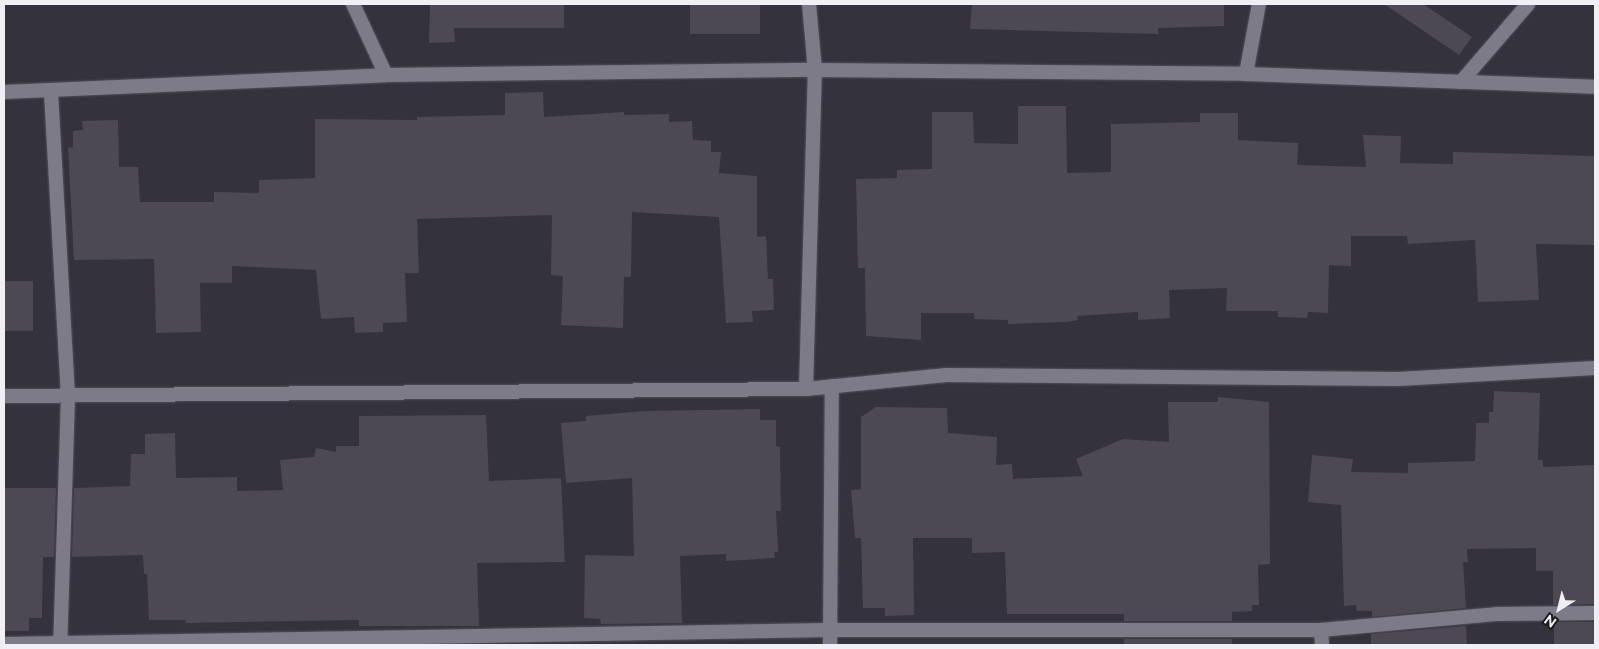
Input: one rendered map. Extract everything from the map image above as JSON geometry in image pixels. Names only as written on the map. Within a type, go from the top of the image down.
[{"type":"street","points":[[353,4],[386,75]]},
{"type":"street","points":[[806,390],[815,70],[809,4]]},
{"type":"street","points":[[1246,74],[1259,4]]},
{"type":"street","points":[[1462,82],[1528,4]]},
{"type":"street","points":[[4,92],[51,92],[386,75],[815,70],[1246,74],[1595,87]]},
{"type":"street","points":[[51,92],[68,397],[60,644]]},
{"type":"street","points":[[4,396],[806,390],[946,375],[1398,380],[1595,368]]},
{"type":"street","points":[[830,645],[828,630],[832,386]]},
{"type":"street","points":[[4,644],[828,630],[1321,630],[1498,614],[1595,613]]},
{"type":"street","points":[[1321,630],[1322,645]]},
{"type":"building","points":[[430,4],[564,4],[564,28],[454,28],[455,42],[429,43]]},
{"type":"building","points":[[690,4],[760,4],[760,34],[690,34]]},
{"type":"building","points":[[972,4],[1224,4],[1224,26],[1158,28],[1158,34],[970,29]]},
{"type":"building","points":[[1384,4],[1423,4],[1472,37],[1459,55]]},
{"type":"building","points":[[543,92],[544,117],[624,112],[624,115],[669,114],[669,122],[692,121],[693,140],[711,141],[711,152],[721,152],[719,173],[757,176],[757,237],[766,236],[768,279],[773,279],[774,310],[752,311],[753,322],[726,323],[719,217],[632,212],[631,277],[624,277],[623,328],[561,325],[563,276],[551,275],[552,215],[417,219],[419,273],[405,273],[407,322],[383,323],[383,332],[355,333],[354,317],[321,319],[316,270],[232,266],[232,283],[200,283],[201,332],[156,333],[154,259],[74,260],[68,147],[73,148],[73,131],[83,130],[82,121],[118,120],[119,167],[138,167],[140,202],[214,202],[214,192],[259,193],[259,180],[315,178],[315,119],[417,120],[417,117],[505,115],[505,93]]},
{"type":"building","points":[[1018,106],[1066,106],[1067,173],[1111,172],[1111,124],[1200,122],[1200,113],[1238,113],[1238,140],[1298,143],[1297,165],[1366,167],[1363,135],[1401,136],[1400,163],[1453,164],[1453,152],[1595,156],[1595,245],[1536,244],[1539,300],[1478,302],[1475,240],[1408,244],[1407,236],[1351,236],[1351,266],[1329,265],[1328,313],[1308,312],[1307,318],[1278,317],[1278,311],[1226,311],[1227,288],[1169,290],[1170,318],[1138,320],[1138,312],[1077,316],[1078,320],[1067,322],[1008,324],[1008,320],[974,319],[974,313],[921,313],[921,340],[866,336],[865,268],[858,268],[856,179],[897,178],[897,170],[932,169],[932,112],[973,112],[974,143],[1018,144]]},
{"type":"building","points":[[4,281],[33,281],[33,331],[4,331]]},
{"type":"building","points":[[1494,391],[1540,393],[1538,460],[1543,460],[1543,467],[1595,465],[1595,604],[1553,605],[1553,571],[1536,571],[1536,548],[1467,549],[1468,562],[1463,562],[1466,608],[1372,617],[1372,611],[1357,611],[1356,605],[1344,606],[1341,505],[1308,502],[1312,455],[1353,459],[1351,472],[1408,473],[1408,463],[1475,461],[1476,423],[1489,423],[1489,412],[1493,412]]},
{"type":"building","points":[[1218,397],[1269,402],[1270,564],[1258,565],[1259,605],[1252,605],[1252,611],[1232,612],[1232,621],[1124,621],[1124,614],[1007,614],[1005,552],[972,553],[972,538],[913,538],[914,615],[885,616],[885,608],[863,608],[861,538],[855,538],[851,490],[861,489],[861,417],[876,407],[947,408],[948,433],[997,437],[996,465],[1012,464],[1013,479],[1083,476],[1076,459],[1123,439],[1169,442],[1168,402],[1218,402]]},
{"type":"building","points":[[760,409],[760,420],[776,420],[776,446],[780,447],[781,511],[776,511],[778,552],[774,552],[775,558],[726,561],[726,554],[680,556],[682,623],[601,624],[600,619],[584,618],[585,555],[634,556],[632,478],[566,483],[561,423],[586,421],[586,416],[644,411]]},
{"type":"building","points":[[486,415],[489,481],[561,478],[565,562],[477,563],[479,626],[359,626],[359,620],[186,623],[185,620],[149,620],[147,574],[144,574],[143,555],[72,557],[74,488],[130,486],[131,454],[145,454],[145,434],[175,433],[176,478],[237,477],[237,491],[283,490],[280,460],[314,457],[316,448],[336,452],[336,446],[359,446],[359,416]]},
{"type":"building","points":[[4,488],[56,488],[54,557],[43,557],[42,618],[29,618],[29,631],[4,631]]},
{"type":"building","points":[[1554,622],[1595,622],[1595,645],[1554,645]]},
{"type":"building","points":[[1466,626],[1467,645],[1371,645],[1371,634]]},
{"type":"building","points":[[1124,639],[1232,639],[1232,645],[1124,645]]}]
